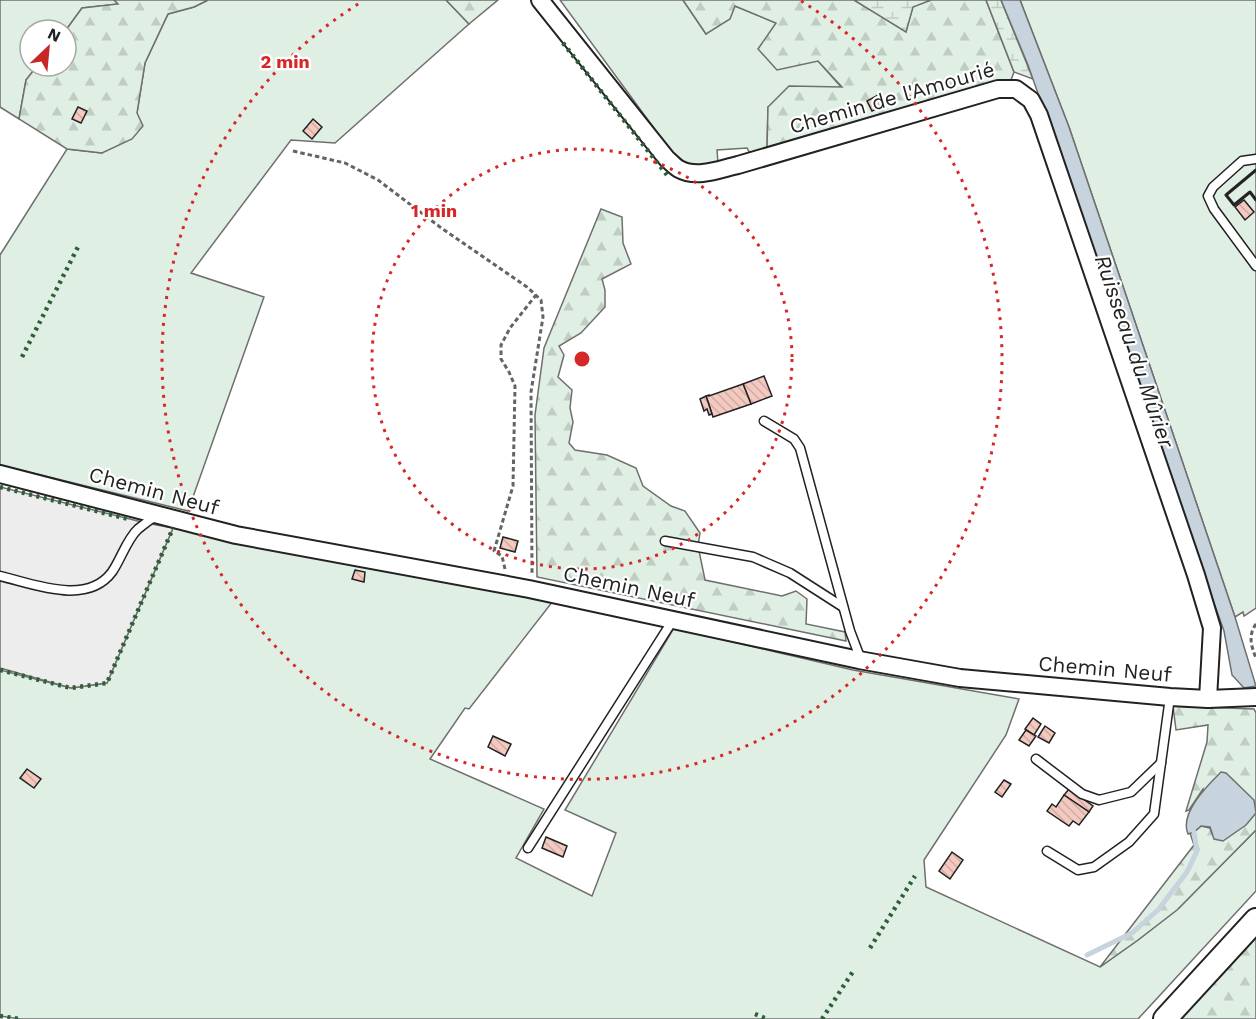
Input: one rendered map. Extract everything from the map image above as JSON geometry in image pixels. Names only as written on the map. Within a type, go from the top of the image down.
[{"type":"main road","points":[[1165,1019],[1256,919]]},
{"type":"street","name":"Chemin de l'Amourié","points":[[540,0],[667,159],[678,169],[691,173],[703,174],[738,165],[998,89],[1016,89],[1031,100],[1043,126],[1206,607],[1212,628],[1208,699]]},
{"type":"street","name":"Chemin Neuf","points":[[0,474],[236,535],[532,589],[861,660],[960,678],[1170,697],[1208,699],[1251,697]]},
{"type":"lane","points":[[1256,159],[1242,161],[1213,187],[1208,196],[1214,209],[1256,266]]},
{"type":"lane","points":[[764,422],[795,439],[801,447],[843,607],[861,660]]},
{"type":"lane","points":[[0,576],[61,591],[81,591],[101,584],[137,530],[157,514]]},
{"type":"lane","points":[[665,541],[753,557],[790,573],[843,607]]},
{"type":"lane","points":[[528,848],[674,620]]},
{"type":"lane","points":[[1047,850],[1078,870],[1094,867],[1129,842],[1154,814],[1170,697]]},
{"type":"lane","points":[[1036,759],[1082,794],[1099,800],[1131,792],[1161,763]]},
{"type":"path","points":[[293,152],[345,163],[378,180],[440,227],[527,287],[541,300],[543,317],[531,392],[532,589]]},
{"type":"path","points":[[509,585],[502,556],[494,551],[513,486],[515,386],[501,359],[501,345],[510,328],[536,295]]},
{"type":"path","points":[[1256,624],[1252,629],[1251,644],[1256,658]]},
{"type":"green space","points":[[0,0],[114,0],[119,4],[82,8],[75,18],[18,18],[18,78],[28,78],[19,119],[0,107]]},
{"type":"green space","points":[[114,0],[208,0],[194,7],[168,14],[145,63],[137,113],[143,126],[132,139],[102,153],[67,149],[19,119],[26,80],[28,78],[78,78],[78,18],[75,18],[82,8],[118,4]]},
{"type":"green space","points":[[208,0],[446,0],[469,24],[335,143],[291,140],[191,273],[264,297],[188,511],[0,465],[0,255],[67,149],[102,153],[137,113],[145,63],[168,14],[194,7]]},
{"type":"green space","points":[[446,0],[498,0],[469,24]]},
{"type":"green space","points":[[560,0],[683,0],[706,34],[735,6],[776,23],[818,61],[842,88],[768,107],[767,149],[751,155],[747,148],[717,150],[718,163],[704,167],[687,164],[670,150]]},
{"type":"green space","points":[[683,0],[854,0],[906,31],[913,6],[931,0],[986,0],[1014,72],[1011,80],[767,149],[768,107],[789,86],[842,87],[818,61],[777,70],[758,49],[776,23],[735,6],[730,19],[706,34]]},
{"type":"green space","points":[[854,0],[931,0],[913,7],[906,32]]},
{"type":"green space","points":[[986,0],[1001,0],[1033,79],[1014,72]]},
{"type":"green space","points":[[1020,0],[1256,0],[1256,608],[1244,616],[1243,612],[1235,617],[1069,127]]},
{"type":"green space","points":[[601,209],[622,217],[623,243],[631,264],[602,279],[605,290],[605,307],[581,333],[559,346],[564,355],[558,377],[572,390],[570,408],[573,422],[569,443],[575,450],[607,455],[636,468],[643,486],[671,506],[685,511],[700,533],[698,546],[705,580],[782,596],[796,591],[807,599],[806,624],[845,632],[846,641],[537,577],[535,415],[544,348]]},
{"type":"green space","points":[[173,528],[553,601],[469,709],[465,708],[430,759],[544,809],[516,858],[592,896],[616,833],[565,810],[674,628],[853,670],[1019,699],[1006,735],[924,860],[926,887],[1100,967],[1179,908],[1256,830],[1256,891],[1138,1019],[20,1019],[0,1016],[0,670],[71,688],[107,683]]},
{"type":"green space","points":[[1173,706],[1254,709],[1256,713],[1256,830],[1177,910],[1100,967],[1194,845],[1190,833],[1201,826],[1210,828],[1212,834],[1203,789],[1186,811],[1207,742],[1208,725],[1176,730]]},
{"type":"green space","points":[[1256,935],[1256,1019],[1176,1019]]},
{"type":"shaded area","points":[[0,487],[173,528],[107,683],[71,688],[0,668]]},
{"type":"water","name":"Ruisseau du Mûrier","points":[[1001,0],[1020,0],[1069,127],[1235,617],[1256,686],[1244,688],[1232,675],[1224,631],[1165,467],[1117,318],[1028,65]]},
{"type":"water","points":[[1221,772],[1226,773],[1254,800],[1256,813],[1246,825],[1223,841],[1214,839],[1210,827],[1201,826],[1188,834],[1186,826],[1191,809],[1202,792]]},
{"type":"building","points":[[878,95],[883,106],[872,111],[867,101]]},
{"type":"building","points":[[78,107],[87,111],[81,123],[72,119]]},
{"type":"building","points":[[313,119],[322,127],[312,139],[303,131]]},
{"type":"building","points":[[1244,200],[1254,212],[1245,220],[1235,207]]},
{"type":"building","points":[[764,376],[772,396],[751,404],[743,384]]},
{"type":"building","points":[[743,384],[751,404],[713,417],[706,396]]},
{"type":"building","points":[[706,396],[712,414],[709,415],[707,409],[704,411],[700,399]]},
{"type":"building","points":[[503,537],[518,541],[515,552],[500,548]]},
{"type":"building","points":[[355,570],[365,572],[364,582],[352,579]]},
{"type":"building","points":[[1033,718],[1041,724],[1034,735],[1025,729]]},
{"type":"building","points":[[1045,726],[1055,733],[1049,743],[1038,737]]},
{"type":"building","points":[[1026,730],[1036,736],[1029,746],[1019,740]]},
{"type":"building","points":[[493,736],[511,744],[505,756],[488,747]]},
{"type":"building","points":[[27,769],[41,779],[34,788],[20,778]]},
{"type":"building","points":[[1004,780],[1011,784],[1002,797],[995,792]]},
{"type":"building","points":[[1069,789],[1093,806],[1089,812],[1064,795]]},
{"type":"building","points":[[1064,795],[1089,812],[1079,825],[1073,821],[1069,826],[1047,811],[1052,804],[1056,807]]},
{"type":"building","points":[[546,837],[567,846],[563,857],[542,848]]},
{"type":"building","points":[[952,852],[963,860],[950,879],[939,871]]},
{"type":"waterway","points":[[1087,955],[1132,933],[1158,910],[1187,872],[1197,851],[1194,832]]},
{"type":"hedge","points":[[563,43],[667,175]]},
{"type":"hedge","points":[[22,357],[79,245]]},
{"type":"hedge","points":[[0,487],[128,519]]},
{"type":"hedge","points":[[0,670],[71,688],[107,683],[173,528]]},
{"type":"hedge","points":[[870,948],[915,876]]},
{"type":"hedge","points":[[822,1019],[854,970]]},
{"type":"hedge","points":[[755,1014],[767,1019]]},
{"type":"hedge","points":[[0,1016],[20,1019]]},
{"type":"wall","points":[[1256,170],[1226,195],[1234,205],[1250,192],[1256,200]]}]
